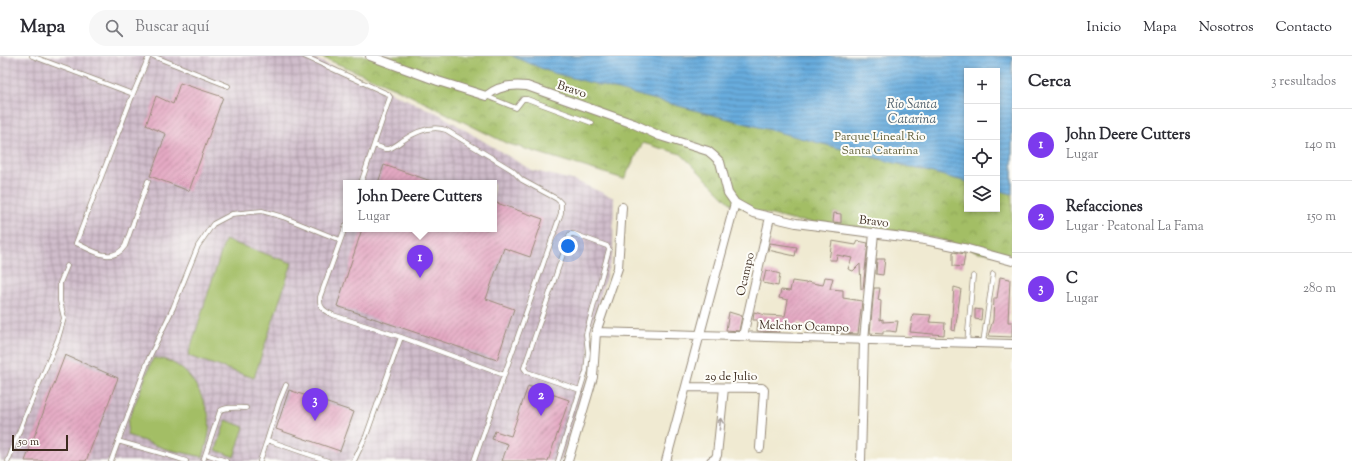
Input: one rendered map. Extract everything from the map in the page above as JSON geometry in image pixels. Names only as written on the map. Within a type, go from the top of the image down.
[{"type":"street","points":[[370,56],[438,81],[486,96]]},
{"type":"street","name":"Bravo","points":[[486,96],[493,90],[504,86],[527,86],[634,124],[660,136],[708,151],[720,162],[728,193],[735,203],[753,213],[770,218],[835,229],[925,240],[968,249],[1012,261]]},
{"type":"street","points":[[666,461],[735,203]]},
{"type":"street","points":[[568,461],[593,377],[596,332],[618,268],[622,207]]},
{"type":"street","name":"Ocampo","points":[[743,336],[770,218]]},
{"type":"street","points":[[861,461],[864,340],[874,233]]},
{"type":"street","name":"Melchor Ocampo","points":[[596,332],[1012,344]]},
{"type":"street","name":"29 de Julio","points":[[686,387],[763,388],[760,448]]},
{"type":"street","points":[[713,460],[717,455],[724,388]]},
{"type":"lane","points":[[32,56],[133,94]]},
{"type":"lane","points":[[148,181],[121,251],[116,255],[104,255],[76,243],[149,56]]},
{"type":"lane","points":[[153,56],[228,86]]},
{"type":"lane","points":[[304,56],[389,95],[390,101],[362,180]]},
{"type":"lane","points":[[486,96],[516,108],[523,99],[527,99],[592,123]]},
{"type":"lane","points":[[374,145],[389,149],[410,135],[430,129],[441,128],[512,170],[522,180],[557,199],[561,203],[561,213],[474,461]]},
{"type":"lane","points":[[111,461],[149,358],[173,308],[198,246],[213,224],[232,214],[262,211],[283,217],[340,240]]},
{"type":"lane","points":[[343,232],[320,297],[322,308],[334,315],[401,337],[504,375]]},
{"type":"lane","points":[[558,461],[586,371],[588,352],[586,334],[609,249],[607,246],[571,234],[569,236],[524,366],[527,372],[580,390]]},
{"type":"lane","points":[[8,461],[58,339],[64,318],[59,292],[60,283],[68,266]]},
{"type":"lane","points":[[983,343],[993,274]]},
{"type":"lane","points":[[967,343],[973,276]]},
{"type":"lane","points":[[354,461],[366,436],[401,337]]},
{"type":"lane","points":[[260,461],[286,385]]},
{"type":"lane","points":[[203,461],[220,411],[227,408],[246,408]]},
{"type":"lane","points":[[267,440],[328,461]]},
{"type":"lane","points":[[118,441],[164,453],[186,461]]},
{"type":"lane","points":[[206,454],[226,461]]},
{"type":"shaded area","points":[[0,56],[309,56],[439,114],[531,170],[576,181],[614,198],[613,252],[589,335],[587,376],[561,461],[0,461]]},
{"type":"green space","name":"Parque Lineal Río Santa Catarina","points":[[319,56],[1012,56],[1012,255],[979,252],[921,234],[792,220],[732,205],[681,154],[643,143],[624,179],[506,143],[397,89]]},
{"type":"green space","points":[[225,240],[292,263],[254,378],[188,356]]},
{"type":"green space","points":[[153,358],[162,359],[177,366],[190,377],[195,384],[209,417],[208,437],[203,457],[166,449],[127,435],[128,421]]},
{"type":"green space","points":[[226,420],[244,427],[234,457],[216,450]]},
{"type":"water","name":"Río Santa Catarina","points":[[512,56],[1012,56],[1012,194],[1000,191],[1000,68],[964,68],[964,181],[550,72]]},
{"type":"building","points":[[180,83],[223,97],[189,191],[150,176],[166,134],[146,125],[156,96],[173,104]]},
{"type":"building","points":[[384,165],[428,180],[379,180]]},
{"type":"building","points":[[497,203],[543,219],[530,257],[504,248],[486,299],[514,309],[497,360],[337,306],[361,232],[497,232]]},
{"type":"building","points":[[834,213],[841,214],[841,223],[833,222]]},
{"type":"building","points":[[832,241],[856,245],[858,241],[868,243],[863,289],[861,289],[860,264],[853,271],[848,269],[852,258],[837,255],[836,260],[829,260]]},
{"type":"building","points":[[770,243],[797,247],[795,256],[768,250]]},
{"type":"building","points":[[953,252],[965,254],[963,267],[953,266]]},
{"type":"building","points":[[877,259],[885,259],[883,275],[876,274]]},
{"type":"building","points":[[766,270],[780,274],[778,286],[763,283]]},
{"type":"building","points":[[825,277],[833,278],[830,289],[843,290],[843,298],[862,301],[858,334],[841,333],[842,328],[837,330],[827,328],[826,333],[815,333],[813,332],[815,323],[804,325],[798,322],[797,326],[781,324],[779,332],[757,331],[758,320],[753,320],[754,312],[765,315],[785,316],[788,300],[779,298],[781,290],[790,291],[792,281],[823,285]]},
{"type":"building","points":[[1000,277],[1010,279],[1008,322],[1012,322],[1012,337],[988,336],[993,320],[994,298],[997,298]]},
{"type":"building","points":[[954,287],[961,289],[955,331],[951,330]]},
{"type":"building","points":[[874,288],[880,288],[878,300],[881,301],[880,320],[883,319],[883,322],[898,321],[896,332],[883,331],[883,334],[870,333]]},
{"type":"building","points":[[975,309],[982,310],[981,320],[975,319]]},
{"type":"building","points":[[729,312],[742,316],[739,331],[726,330]]},
{"type":"building","points":[[913,314],[931,315],[929,322],[945,323],[944,335],[910,332]]},
{"type":"building","points":[[65,355],[118,378],[86,461],[25,461]]},
{"type":"building","points":[[528,386],[569,400],[548,461],[502,461],[508,444],[492,439],[495,431],[511,436]]},
{"type":"building","points":[[289,390],[354,412],[340,451],[276,429]]},
{"type":"place","name":"John Deere Cutters","points":[[420,278]]},
{"type":"place","name":"Refacciones","points":[[541,416]]},
{"type":"place","name":"C","points":[[315,421]]}]
